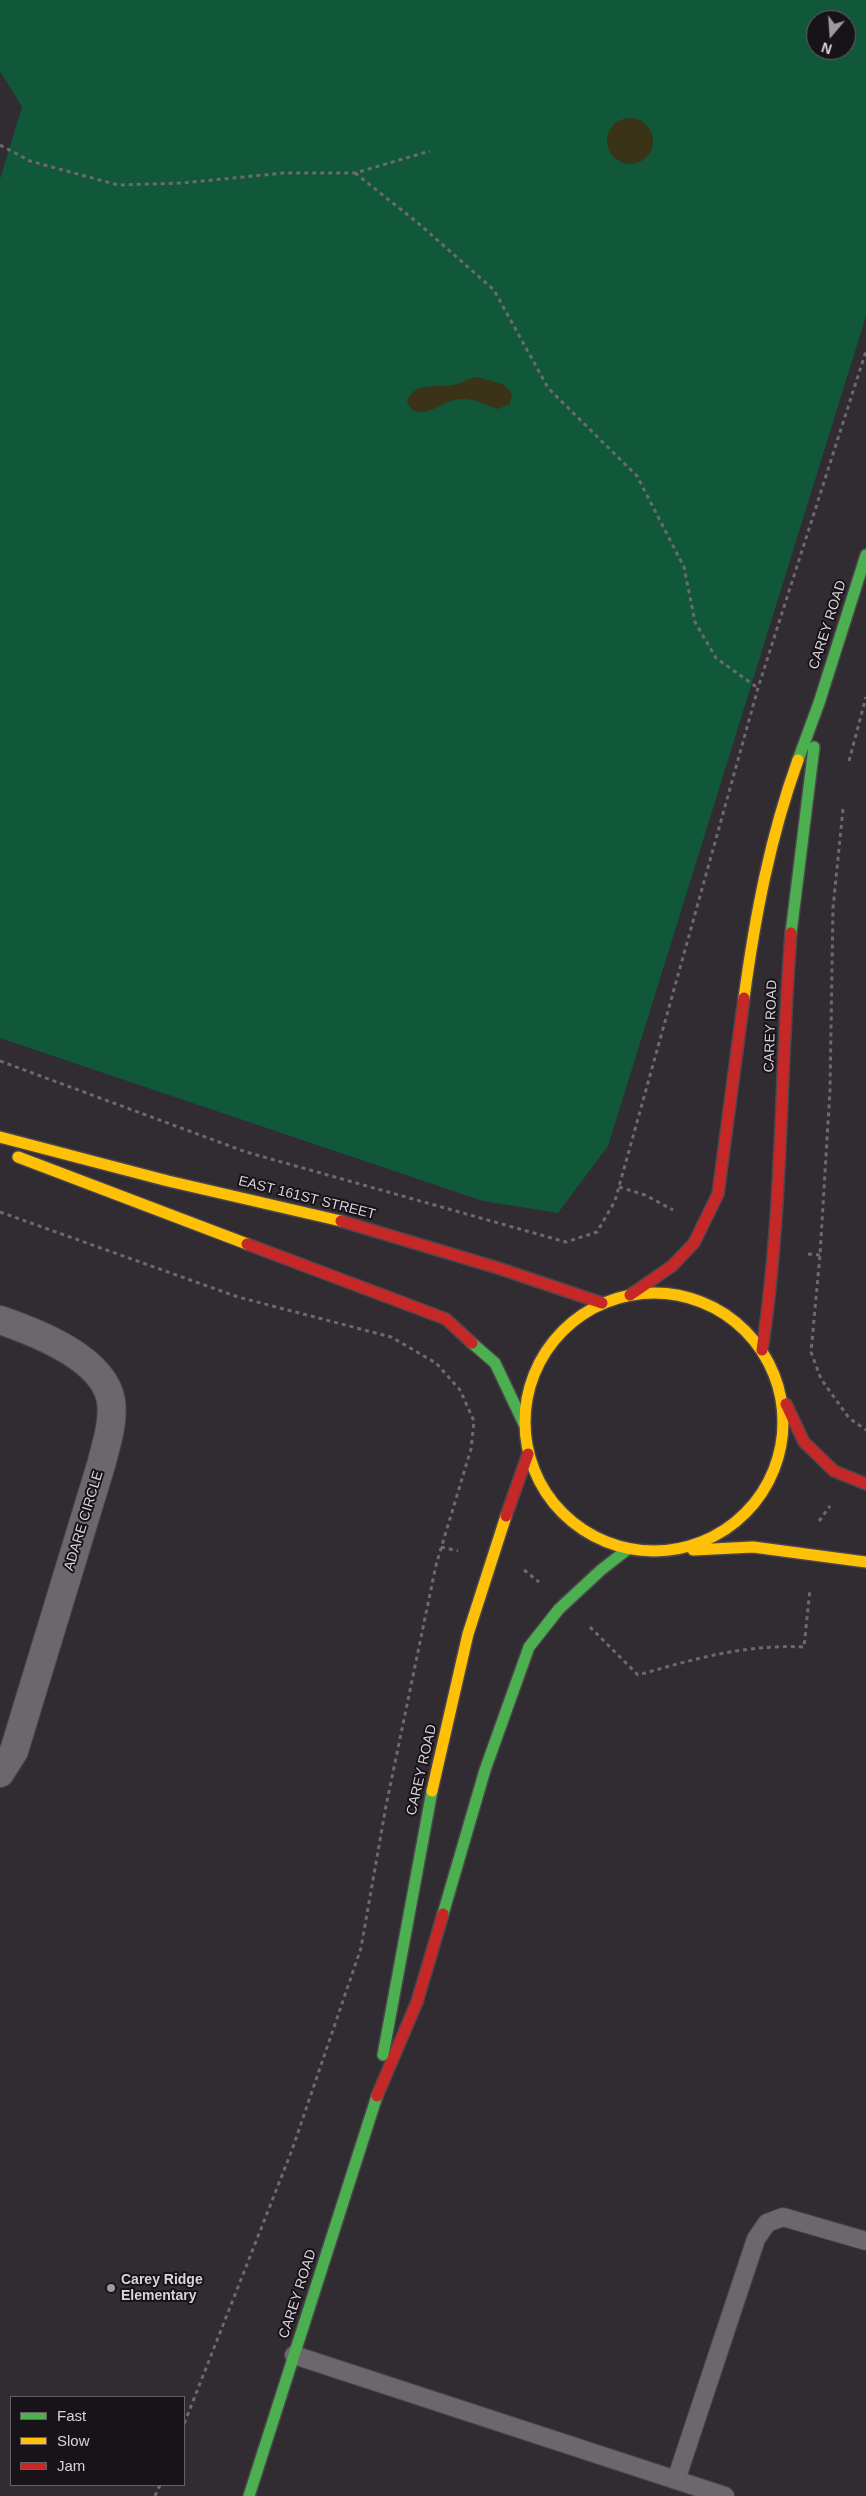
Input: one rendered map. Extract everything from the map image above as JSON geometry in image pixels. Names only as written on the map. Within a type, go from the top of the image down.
[{"type":"street","name":"CAREY ROAD","points":[[630,1295],[672,1266],[694,1243],[718,1194],[730,1091],[753,933],[781,807],[819,703],[866,555]]},
{"type":"street","name":"CAREY ROAD","points":[[762,1350],[770,1305],[779,1181],[789,957],[819,703]]},
{"type":"street","name":"EAST 161ST STREET","points":[[0,1137],[168,1181],[352,1223],[498,1268],[602,1303]]},
{"type":"street","points":[[8,1153],[446,1319],[494,1363],[524,1424]]},
{"type":"street","points":[[866,1484],[834,1471],[804,1442],[762,1350],[737,1323],[704,1303],[668,1294],[630,1295],[602,1303],[570,1323],[544,1352],[529,1386],[524,1424],[528,1454],[542,1488],[564,1516],[594,1537],[628,1549],[672,1551],[753,1547],[866,1562]]},
{"type":"street","name":"ADARE CIRCLE","points":[[0,1320],[36,1332],[71,1352],[101,1378],[111,1400],[109,1433],[101,1465],[14,1751],[0,1773]]},
{"type":"street","points":[[672,1551],[713,1538],[748,1512],[772,1476],[779,1450],[783,1434],[780,1390]]},
{"type":"street","name":"CAREY ROAD","points":[[375,2101],[395,1979],[426,1817],[468,1634],[491,1559],[528,1454]]},
{"type":"street","name":"CAREY ROAD","points":[[249,2496],[375,2101],[417,2002],[485,1770],[529,1647],[559,1609],[601,1570],[628,1549]]},
{"type":"lane","points":[[676,2480],[756,2239],[767,2223],[783,2217],[866,2241]]},
{"type":"lane","points":[[294,2355],[726,2496]]},
{"type":"path","points":[[0,145],[30,161],[118,185],[182,183],[284,173],[356,173],[430,151]]},
{"type":"path","points":[[356,173],[418,223],[494,290],[548,388],[637,476],[684,567],[695,622],[716,658],[758,688]]},
{"type":"path","points":[[0,1061],[246,1152],[566,1242],[597,1232],[615,1201],[758,688],[866,351]]},
{"type":"path","points":[[848,766],[866,697]]},
{"type":"path","points":[[844,804],[833,908],[830,1090],[820,1255],[811,1352],[821,1379],[849,1418],[866,1430]]},
{"type":"path","points":[[619,1187],[645,1195],[674,1211]]},
{"type":"path","points":[[0,1212],[238,1297],[391,1338],[436,1363],[460,1390],[474,1421],[471,1448],[436,1566],[386,1806],[361,1948],[292,2150],[185,2421]]},
{"type":"path","points":[[589,1626],[638,1675],[695,1659],[740,1650],[771,1646],[804,1647],[812,1556],[818,1523],[848,1477]]},
{"type":"green space","points":[[0,0],[866,0],[866,316],[608,1146],[558,1213],[483,1201],[0,1038],[0,179],[22,107],[0,71]]},
{"type":"sand","points":[[630,118],[643,122],[649,128],[653,141],[649,154],[643,160],[630,164],[617,160],[611,154],[607,141],[611,128],[617,122]]},
{"type":"sand","points":[[476,377],[503,384],[512,394],[510,404],[498,409],[475,401],[460,399],[430,410],[417,412],[411,408],[407,401],[415,390],[454,385]]},
{"type":"traffic: fast","points":[[798,760],[819,703],[866,555]]},
{"type":"traffic: fast","points":[[791,933],[814,747]]},
{"type":"traffic: fast","points":[[472,1343],[495,1363],[524,1424]]},
{"type":"traffic: fast","points":[[443,1914],[485,1770],[529,1647],[559,1609],[601,1570],[628,1549]]},
{"type":"traffic: fast","points":[[383,2055],[432,1791]]},
{"type":"traffic: fast","points":[[249,2496],[377,2096]]},
{"type":"traffic: slow","points":[[744,998],[753,937],[765,878],[779,818],[798,760]]},
{"type":"traffic: slow","points":[[0,1137],[168,1181],[341,1221]]},
{"type":"traffic: slow","points":[[18,1157],[247,1244]]},
{"type":"traffic: slow","points":[[654,1293],[679,1296],[715,1308],[736,1322],[754,1340],[768,1361],[773,1373],[780,1397],[783,1422],[780,1447],[768,1483],[754,1504],[736,1522],[715,1536],[703,1541],[679,1548],[654,1551],[629,1548],[593,1536],[572,1522],[554,1504],[540,1483],[535,1471],[528,1447],[525,1422],[528,1397],[540,1361],[554,1340],[572,1322],[593,1308],[605,1303],[629,1296],[654,1293]]},
{"type":"traffic: slow","points":[[432,1791],[468,1634],[506,1516]]},
{"type":"traffic: slow","points":[[693,1550],[753,1547],[866,1562]]},
{"type":"traffic: jam","points":[[762,1350],[769,1298],[778,1194],[791,933]]},
{"type":"traffic: jam","points":[[630,1295],[672,1266],[694,1243],[718,1194],[744,998]]},
{"type":"traffic: jam","points":[[341,1221],[498,1268],[602,1303]]},
{"type":"traffic: jam","points":[[247,1244],[446,1319],[472,1343]]},
{"type":"traffic: jam","points":[[786,1404],[804,1442],[834,1471],[866,1484]]},
{"type":"traffic: jam","points":[[506,1516],[528,1454]]},
{"type":"traffic: jam","points":[[377,2096],[417,2002],[443,1914]]},
{"type":"place","name":"Carey Ridge Elementary","points":[[111,2288]]}]
